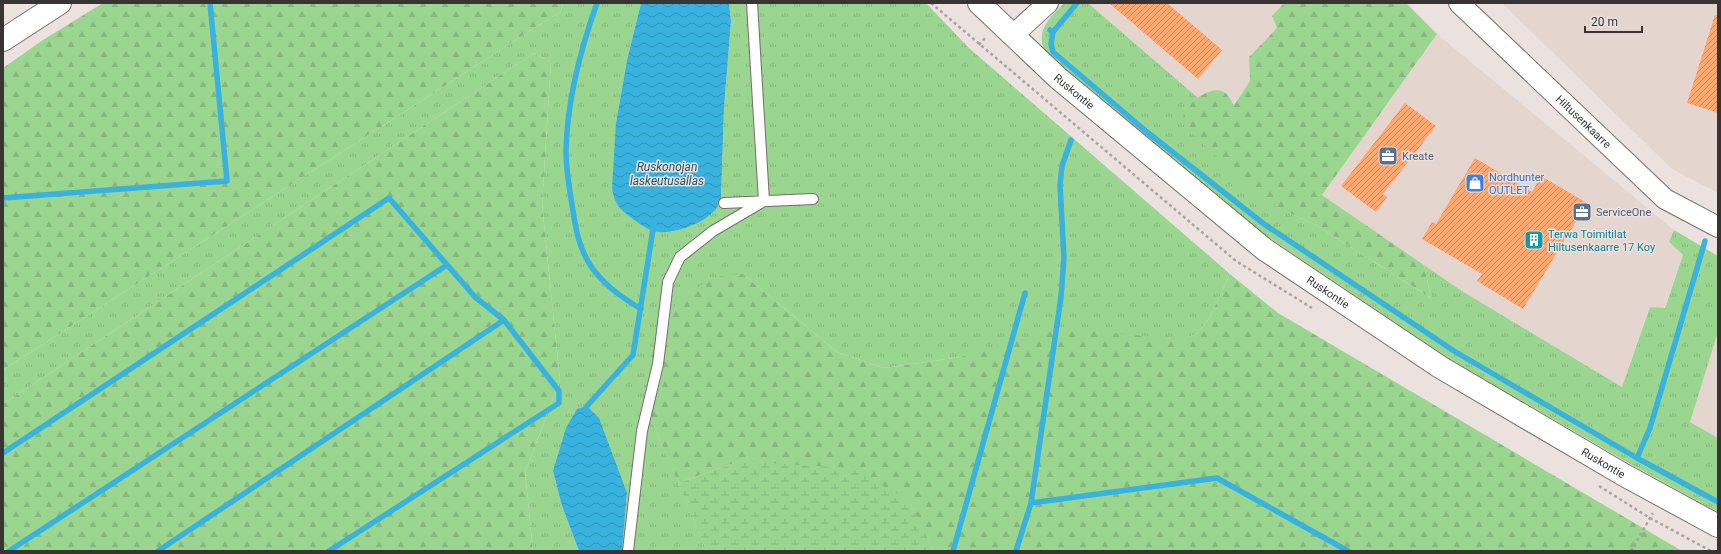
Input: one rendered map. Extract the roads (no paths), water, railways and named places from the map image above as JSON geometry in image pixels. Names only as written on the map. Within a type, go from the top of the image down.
[{"type":"main road","points":[[3,40],[60,3]]},
{"type":"main road","name":"Ruskontie","points":[[979,3],[1058,78],[1264,249],[1440,367],[1663,496],[1718,526]]},
{"type":"street","points":[[1013,35],[1048,3]]},
{"type":"street","name":"Hiltusenkaarre","points":[[1459,3],[1665,199],[1718,227]]},
{"type":"lane","points":[[752,3],[764,201]]},
{"type":"lane","points":[[724,204],[813,199]]},
{"type":"lane","points":[[628,551],[642,432],[658,364],[668,282],[680,257],[713,231],[764,201]]},
{"type":"water","name":"Ruskonojan laskeutusallas","points":[[641,3],[729,3],[731,21],[724,108],[721,198],[716,209],[704,219],[687,228],[669,232],[653,231],[623,211],[618,206],[614,198],[612,188],[616,123],[627,60]]},
{"type":"water","points":[[587,406],[599,418],[627,493],[622,551],[579,551],[562,506],[553,471],[566,428],[577,409]]},
{"type":"waterway","points":[[3,198],[227,181],[210,3]]},
{"type":"waterway","points":[[597,3],[580,57],[572,95],[566,151],[568,181],[578,238],[589,263],[605,283],[626,300],[641,309]]},
{"type":"waterway","points":[[1053,32],[1077,3]]},
{"type":"waterway","points":[[1050,30],[1053,32],[1051,44],[1053,52],[1147,132],[1264,224],[1454,351],[1637,458],[1718,502]]},
{"type":"waterway","points":[[1016,551],[1031,503],[1061,297],[1064,258],[1060,185],[1062,166],[1071,140]]},
{"type":"waterway","points":[[3,453],[389,198],[475,297],[504,320],[559,391],[559,403],[329,551]]},
{"type":"waterway","points":[[585,412],[587,406],[633,355],[654,223]]},
{"type":"waterway","points":[[1637,458],[1650,428],[1705,241]]},
{"type":"waterway","points":[[9,551],[447,265]]},
{"type":"waterway","points":[[953,551],[1025,293]]},
{"type":"waterway","points":[[158,551],[504,320]]},
{"type":"waterway","points":[[1031,503],[1217,478],[1348,551]]},
{"type":"place","name":"Kreate","points":[[1388,156]]},
{"type":"place","name":"Nordhunter OUTLET","points":[[1475,183]]},
{"type":"place","name":"ServiceOne","points":[[1582,212]]},
{"type":"place","name":"Terwa Toimitilat Hiltusenkaarre 17 Koy","points":[[1534,240]]}]
